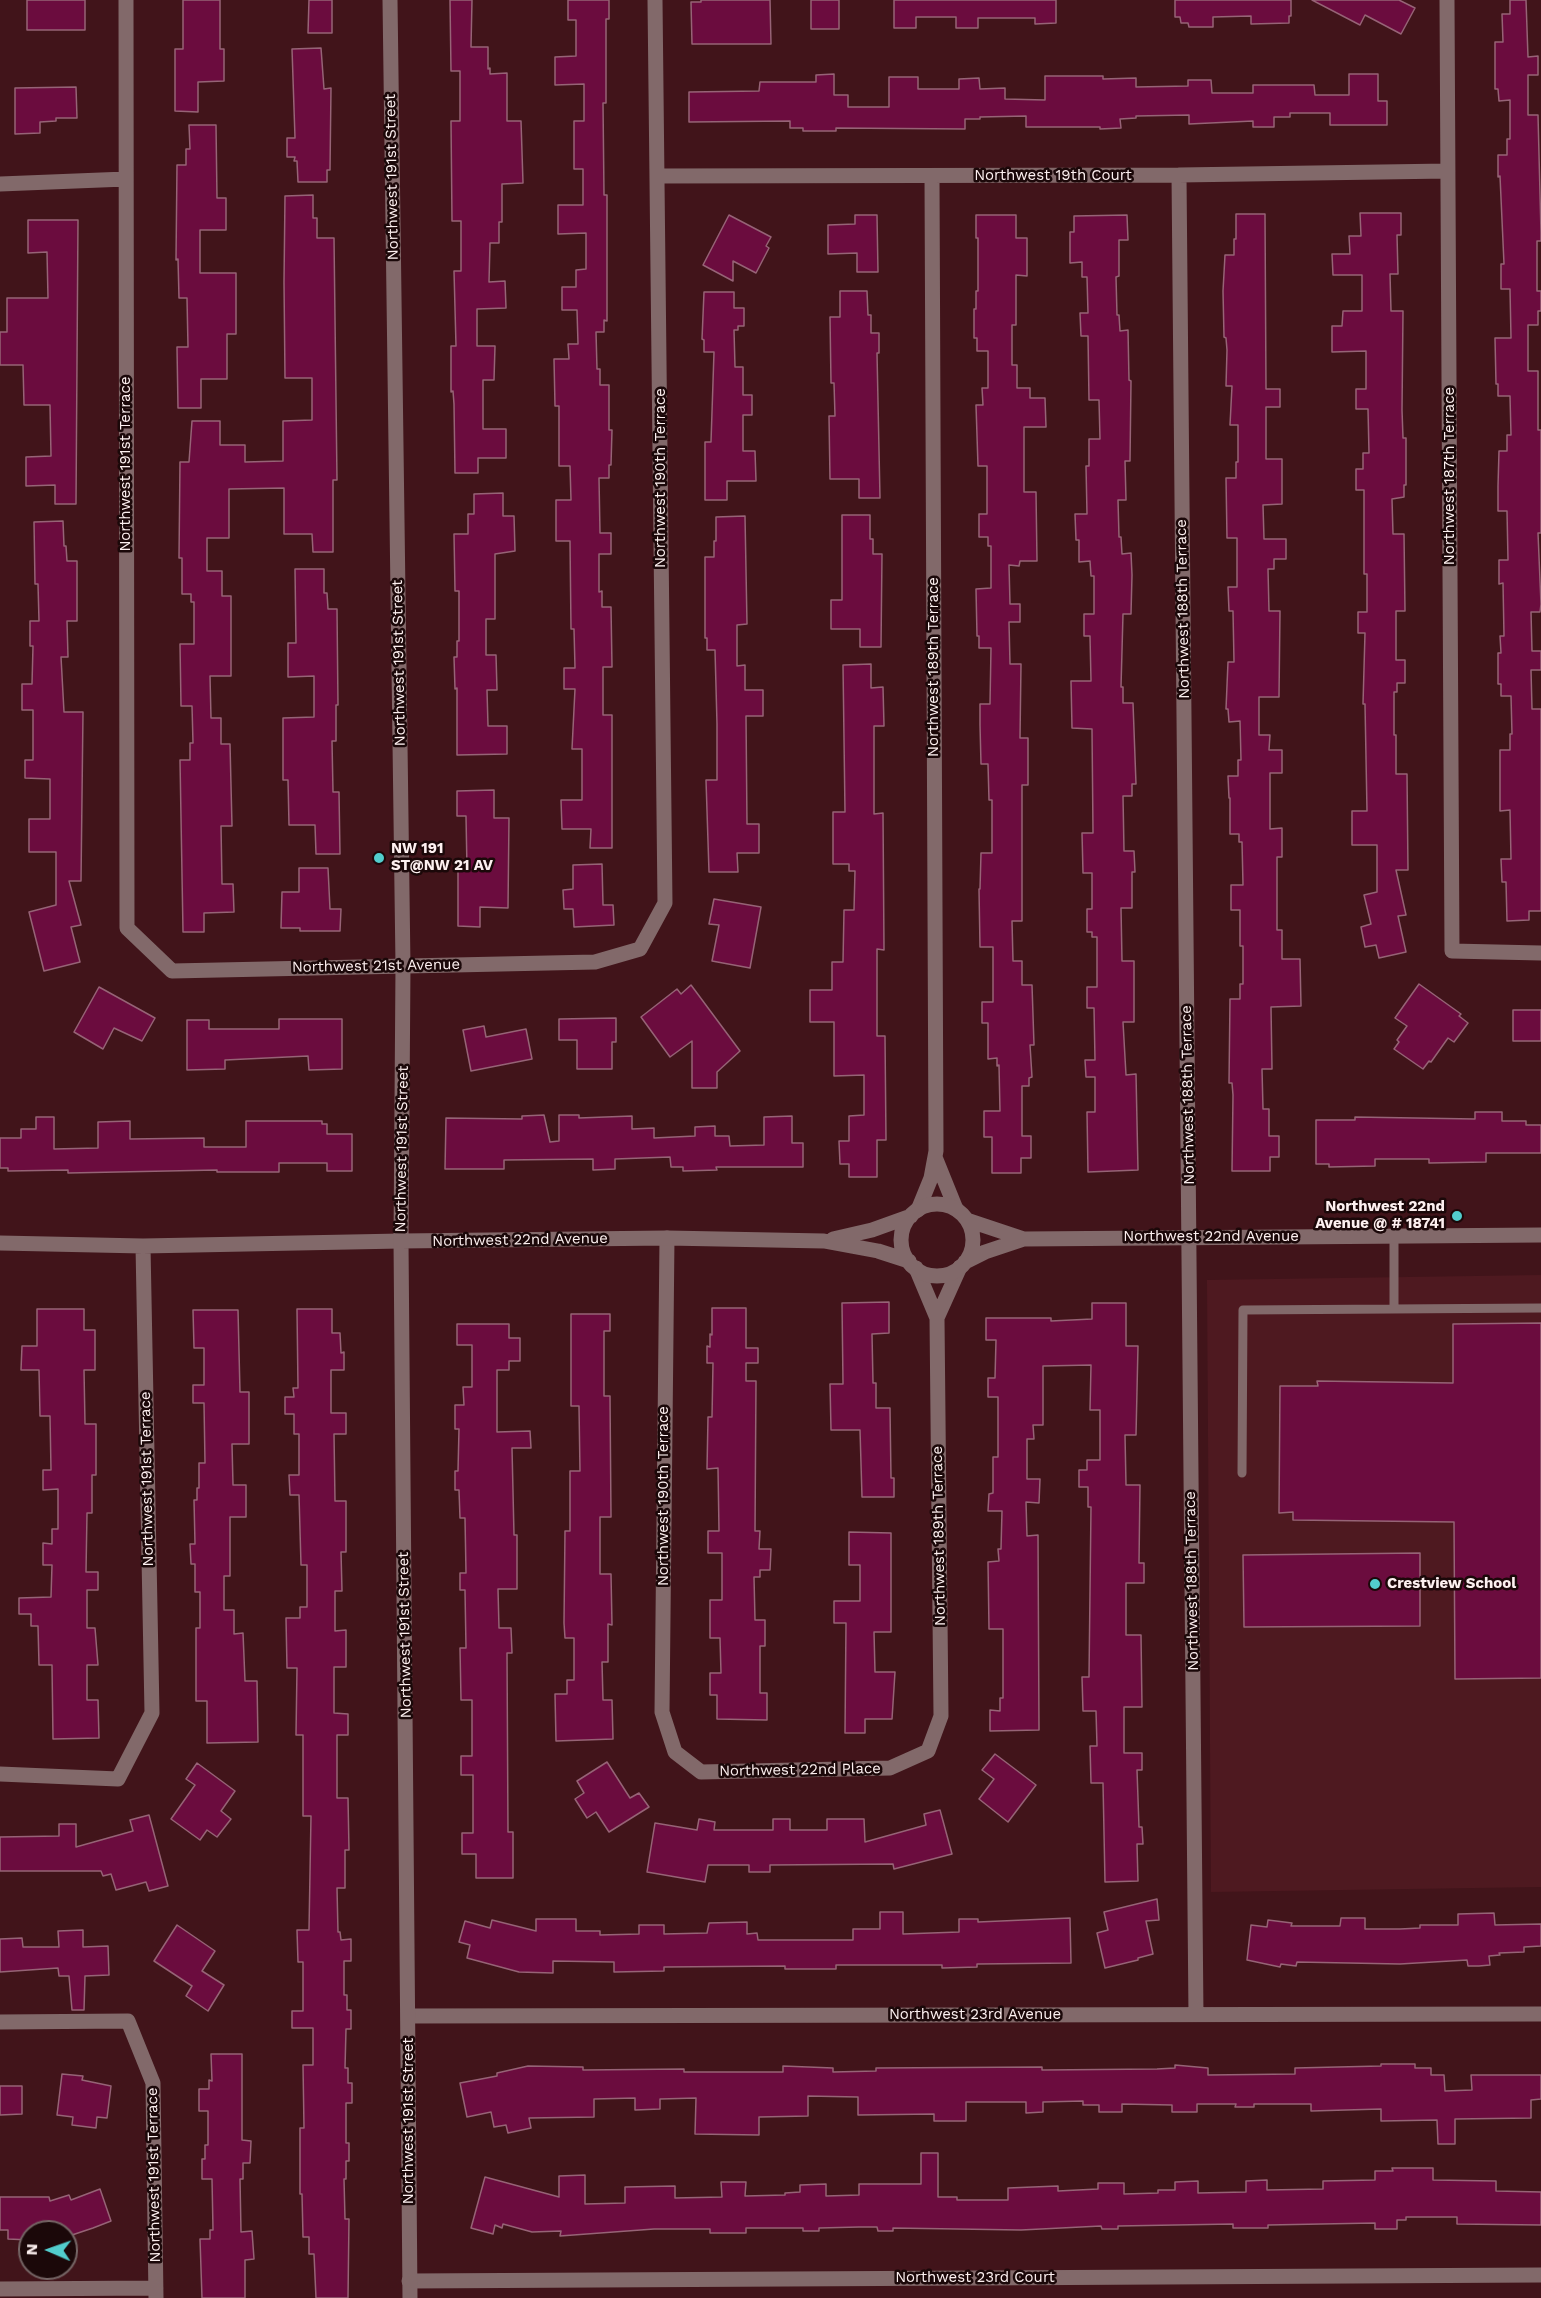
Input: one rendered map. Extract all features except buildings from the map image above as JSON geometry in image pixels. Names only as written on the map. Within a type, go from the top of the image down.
[{"type":"street","name":"Northwest 191st Terrace","points":[[126,0],[127,928]]},
{"type":"street","name":"Northwest 191st Street","points":[[390,0],[404,965],[401,1241],[410,2298]]},
{"type":"street","name":"Northwest 190th Terrace","points":[[640,950],[665,903],[655,0]]},
{"type":"street","name":"Northwest 187th Terrace","points":[[1447,0],[1452,951],[1541,953]]},
{"type":"street","name":"Northwest 19th Court","points":[[658,176],[1179,176],[1448,171]]},
{"type":"street","name":"Northwest 188th Terrace","points":[[1179,176],[1196,2014]]},
{"type":"street","name":"Northwest 189th Terrace","points":[[914,1213],[926,1194],[935,1157],[932,177]]},
{"type":"street","points":[[0,184],[126,179]]},
{"type":"street","name":"Northwest 21st Avenue","points":[[127,928],[172,971],[596,962],[640,950]]},
{"type":"street","name":"Northwest 189th Terrace","points":[[935,1157],[961,1214]]},
{"type":"street","points":[[938,1204],[961,1214],[972,1230],[973,1241],[962,1265],[946,1275],[923,1273],[912,1264],[902,1244],[902,1232],[914,1213],[926,1206],[938,1204]]},
{"type":"street","name":"Northwest 22nd Avenue","points":[[824,1241],[872,1230],[914,1213]]},
{"type":"street","name":"Northwest 22nd Avenue","points":[[961,1214],[1024,1239]]},
{"type":"street","name":"Northwest 22nd Avenue","points":[[962,1265],[985,1252],[1024,1239],[1541,1236]]},
{"type":"street","name":"Northwest 190th Terrace","points":[[667,1238],[662,1712],[675,1752]]},
{"type":"street","name":"Northwest 22nd Avenue","points":[[0,1243],[143,1246],[667,1238],[824,1241],[878,1251],[912,1264]]},
{"type":"street","name":"Northwest 191st Terrace","points":[[0,1774],[118,1779],[152,1713],[143,1246]]},
{"type":"street","name":"Northwest 189th Terrace","points":[[912,1264],[937,1318],[941,1716],[928,1751]]},
{"type":"street","name":"Northwest 189th Terrace","points":[[937,1318],[962,1265]]},
{"type":"street","name":"Northwest 22nd Place","points":[[675,1752],[701,1772],[890,1768],[928,1751]]},
{"type":"street","name":"Northwest 23rd Avenue","points":[[409,2016],[1541,2014]]},
{"type":"street","name":"Northwest 191st Terrace","points":[[0,2022],[128,2021],[153,2083],[156,2293]]},
{"type":"street","name":"Northwest 23rd Court","points":[[410,2281],[1541,2275]]},
{"type":"street","points":[[0,2289],[156,2293]]},
{"type":"lane","points":[[1394,1236],[1394,1309]]},
{"type":"lane","points":[[1242,1473],[1243,1310],[1541,1308]]},
{"type":"shaded area","name":"Crestview School","points":[[1541,1275],[1541,1887],[1211,1892],[1207,1280]]},
{"type":"place","name":"NW 191 ST@NW 21 AV","points":[[379,858]]},
{"type":"place","name":"Northwest 22nd Avenue @ # 18741","points":[[1457,1216]]},
{"type":"place","name":"Crestview School","points":[[1375,1584]]}]
